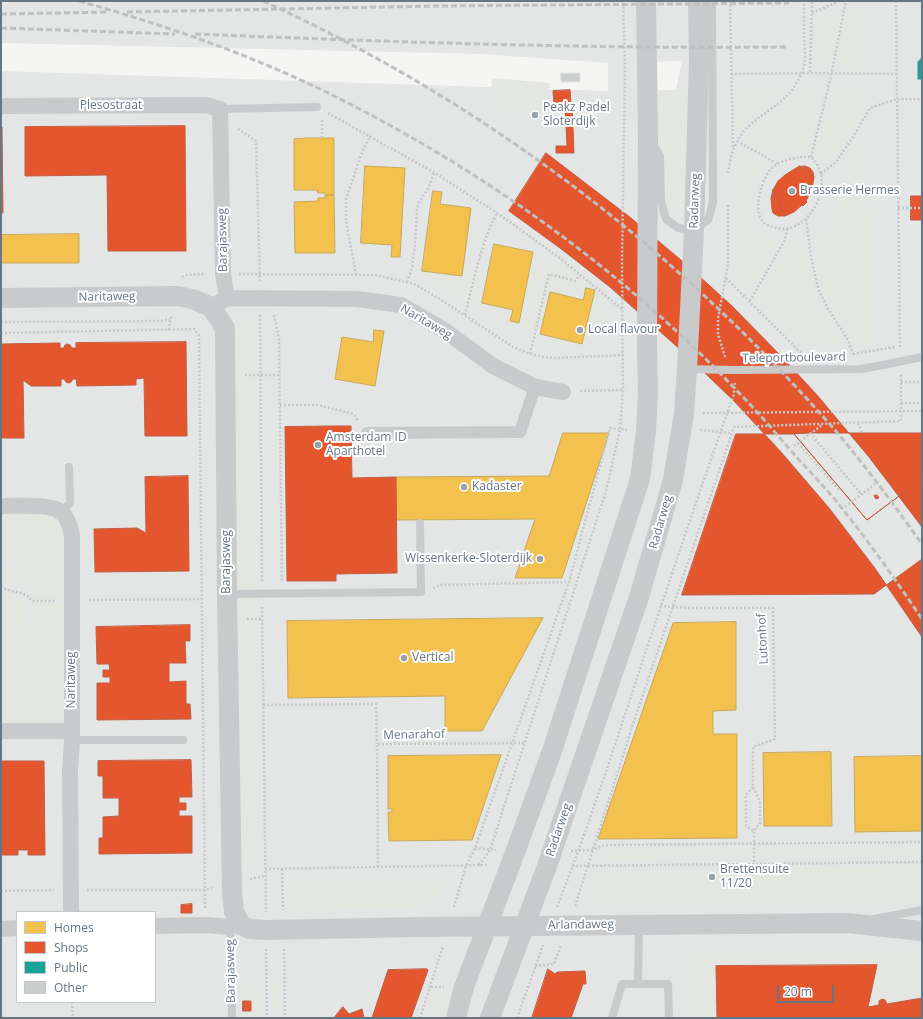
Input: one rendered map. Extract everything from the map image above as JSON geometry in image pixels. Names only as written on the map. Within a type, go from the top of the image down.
[{"type":"street","points":[[456,1018],[464,987],[552,752],[640,479],[646,431],[648,393],[648,135],[646,1]]},
{"type":"street","name":"Radarweg","points":[[490,1018],[549,858],[639,597],[673,480],[684,414],[705,61],[698,1]]},
{"type":"street","name":"Plesostraat","points":[[1,106],[206,105],[220,113]]},
{"type":"street","name":"Barajasweg","points":[[220,113],[223,274],[219,302],[225,328],[227,594],[232,883],[235,926]]},
{"type":"street","name":"Naritaweg","points":[[1,298],[177,296],[219,302],[265,298],[358,298],[401,305],[444,330],[493,366],[536,387],[563,392]]},
{"type":"street","points":[[367,433],[520,432],[536,387]]},
{"type":"street","points":[[1,506],[41,506],[59,510],[62,513]]},
{"type":"street","name":"Naritaweg","points":[[62,513],[69,521],[72,535],[72,736],[70,770],[71,911]]},
{"type":"street","points":[[1,732],[72,736]]},
{"type":"street","name":"Arlandaweg","points":[[235,926],[266,930],[847,923],[922,931]]},
{"type":"street","points":[[156,926],[235,926]]},
{"type":"street","points":[[1,929],[16,928]]},
{"type":"lane","points":[[705,61],[712,1]]},
{"type":"lane","points":[[220,113],[319,108]]},
{"type":"lane","points":[[648,135],[660,156],[661,200],[666,219],[678,228],[694,230]]},
{"type":"lane","name":"Teleportboulevard","points":[[687,370],[861,368],[922,357]]},
{"type":"lane","points":[[62,513],[70,503],[69,467]]},
{"type":"lane","points":[[227,594],[422,592],[420,523]]},
{"type":"lane","points":[[72,736],[183,740]]},
{"type":"lane","points":[[847,923],[922,910]]},
{"type":"lane","points":[[638,984],[639,925]]},
{"type":"lane","name":"Barajasweg","points":[[232,1018],[235,926]]},
{"type":"lane","points":[[612,1018],[622,984],[668,984],[669,1018]]},
{"type":"path","points":[[479,865],[490,850],[525,743],[606,491],[620,430],[624,355],[622,261],[625,63],[623,1]]},
{"type":"path","points":[[730,1],[733,150]]},
{"type":"path","points":[[728,181],[729,159],[737,141],[747,127],[782,102],[789,94],[801,73],[805,58],[804,1]]},
{"type":"path","points":[[810,73],[812,1]]},
{"type":"path","points":[[812,13],[840,1]]},
{"type":"path","points":[[811,157],[832,73],[846,1]]},
{"type":"path","points":[[559,926],[587,866],[734,427],[902,421],[896,1]]},
{"type":"path","points":[[731,74],[896,74]]},
{"type":"path","points":[[822,174],[836,162],[853,138],[870,108],[897,99],[922,98]]},
{"type":"path","points":[[319,108],[434,173],[496,212],[561,258],[623,310]]},
{"type":"path","points":[[319,108],[322,137]]},
{"type":"path","points":[[220,113],[256,141],[265,298],[279,339],[282,594]]},
{"type":"path","points":[[356,275],[346,220],[346,199],[362,152],[370,136]]},
{"type":"path","points":[[737,141],[778,164]]},
{"type":"path","points":[[811,157],[816,161],[822,174],[818,199],[814,210],[806,219],[796,226],[787,229],[774,227],[765,223],[760,217],[758,206],[762,182],[770,170],[778,164],[790,159],[811,157]]},
{"type":"path","points":[[407,282],[412,268],[418,206],[428,189],[434,173]]},
{"type":"path","points":[[517,1018],[534,966],[554,964],[559,926],[573,866],[734,394],[736,383],[733,370],[724,355],[718,334],[718,319],[728,263],[728,203]]},
{"type":"path","points":[[898,208],[922,208]]},
{"type":"path","points":[[465,315],[474,277],[490,224],[496,212]]},
{"type":"path","points":[[806,219],[811,257],[818,288],[827,307],[848,340],[854,354]]},
{"type":"path","points":[[750,301],[785,240],[787,229]]},
{"type":"path","points":[[530,354],[549,274],[575,281],[580,275]]},
{"type":"path","points":[[726,277],[802,354],[824,354]]},
{"type":"path","name":"Naritaweg","points":[[1,322],[161,321],[170,319],[169,330]]},
{"type":"path","name":"Barajasweg","points":[[169,330],[194,329],[199,335],[206,890],[205,925]]},
{"type":"path","points":[[1,333],[169,330]]},
{"type":"path","points":[[846,354],[900,346]]},
{"type":"path","points":[[901,382],[922,382]]},
{"type":"path","points":[[563,392],[623,390]]},
{"type":"path","points":[[901,403],[922,403]]},
{"type":"path","points":[[280,405],[318,405],[354,414],[367,433]]},
{"type":"path","points":[[727,413],[922,411]]},
{"type":"path","points":[[794,446],[824,423]]},
{"type":"path","points":[[858,423],[862,433]]},
{"type":"path","points":[[513,858],[490,850],[475,848],[569,582],[610,428]]},
{"type":"path","points":[[810,433],[861,494]]},
{"type":"path","points":[[798,443],[840,491]]},
{"type":"path","points":[[845,507],[875,484]]},
{"type":"path","points":[[422,592],[441,585],[569,582]]},
{"type":"path","points":[[1,586],[6,590],[28,595],[32,601],[202,599]]},
{"type":"path","name":"Lutonhof","points":[[639,597],[661,606],[673,607],[773,608],[775,740],[753,747],[753,787],[760,801],[760,823],[754,831],[754,864]]},
{"type":"path","points":[[263,705],[376,704],[377,744]]},
{"type":"path","name":"Menarahof","points":[[378,867],[377,744],[525,743]]},
{"type":"path","name":"Lutonhof","points":[[753,787],[746,795],[746,826],[754,831]]},
{"type":"path","points":[[549,858],[579,851],[592,850],[605,845],[922,842]]},
{"type":"path","points":[[267,1018],[266,869],[479,865],[513,858]]},
{"type":"path","points":[[549,858],[573,866],[922,862]]},
{"type":"path","points":[[1,891],[206,890],[266,876]]},
{"type":"path","points":[[72,1003],[73,1018]]},
{"type":"shaded area","points":[[1,1],[922,1],[922,1018],[1,1018],[1,71],[608,91],[608,63],[481,54],[1,43]],"holes":[[[682,61],[675,94],[658,90],[657,62]]]},
{"type":"shaded area","points":[[857,1],[868,1],[868,70],[839,69],[848,5]]},
{"type":"shaded area","points":[[841,11],[830,70],[821,69],[820,12]]},
{"type":"shaded area","points":[[683,64],[686,202],[685,211],[682,214],[676,213],[668,207],[666,203],[664,151],[658,146],[655,90],[679,90]]},
{"type":"shaded area","points":[[492,78],[550,83],[547,111],[490,106]]},
{"type":"shaded area","points":[[787,87],[778,98],[752,116],[735,134],[733,89]]},
{"type":"shaded area","points":[[824,89],[808,148],[805,151],[789,153],[779,157],[743,141],[761,124],[791,102],[801,90]]},
{"type":"shaded area","points":[[834,89],[866,90],[867,98],[865,108],[848,137],[828,161],[821,161],[816,158],[816,152]]},
{"type":"shaded area","points":[[870,129],[873,344],[854,343],[851,335],[841,322],[825,295],[815,245],[831,227],[838,213],[847,183],[842,162],[866,131]]},
{"type":"shaded area","points":[[739,151],[757,156],[767,164],[759,173],[754,182],[750,197],[750,212],[759,232],[765,236],[778,239],[779,242],[751,291],[734,273],[736,255],[735,158]]},
{"type":"shaded area","points":[[802,234],[816,295],[828,320],[843,344],[805,344],[758,298],[792,238],[795,235]]},
{"type":"shaded area","points":[[573,268],[602,295],[594,345],[552,342],[534,337],[420,273]]},
{"type":"shaded area","points":[[254,317],[260,857],[256,856],[255,863],[244,865],[233,338],[241,325]]},
{"type":"shaded area","points":[[1,511],[50,514],[62,526],[65,532],[67,597],[36,598],[31,590],[24,586],[4,582],[15,564],[13,557],[5,554],[1,555]]},
{"type":"shaded area","points":[[1,593],[22,597],[25,599],[23,615],[26,629],[33,638],[43,635],[34,621],[35,604],[67,604],[66,705],[59,717],[52,723],[1,728]]},
{"type":"shaded area","points":[[922,848],[922,856],[601,860],[604,851]]},
{"type":"shaded area","points":[[922,867],[922,902],[878,905],[601,907],[592,906],[586,903],[597,871]]},
{"type":"shaded area","points":[[444,880],[436,907],[290,909],[291,882]]},
{"type":"shaded area","points":[[922,949],[922,1018],[690,1018],[690,952]]},
{"type":"shaded area","points":[[279,978],[280,1018],[273,1018],[272,979]]},
{"type":"shaded area","points":[[240,981],[261,981],[262,1018],[240,1018]]},
{"type":"shaded area","points":[[433,995],[450,996],[451,1003],[446,1018],[425,1018]]},
{"type":"building: Homes","points":[[334,138],[334,195],[325,196],[325,193],[318,193],[317,190],[294,190],[294,139]]},
{"type":"building: Homes","points":[[365,166],[405,168],[400,257],[391,257],[392,245],[361,243]]},
{"type":"building: Homes","points":[[433,191],[442,192],[440,204],[471,208],[462,276],[422,271]]},
{"type":"building: Homes","points":[[334,195],[335,253],[295,253],[294,202],[318,201],[318,198],[325,198],[325,196]]},
{"type":"building: Homes","points":[[79,234],[79,263],[1,263],[1,235]]},
{"type":"building: Homes","points":[[494,244],[533,252],[519,323],[510,321],[513,310],[482,303]]},
{"type":"building: Homes","points":[[586,288],[595,290],[582,344],[540,334],[550,292],[583,300]]},
{"type":"building: Homes","points":[[374,330],[384,331],[375,386],[335,379],[342,337],[373,342]]},
{"type":"building: Homes","points":[[563,433],[609,433],[562,578],[515,578],[535,519],[396,520],[396,477],[549,476]]},
{"type":"building: Homes","name":"Vertical","points":[[543,618],[482,731],[445,731],[445,696],[288,698],[287,621]]},
{"type":"building: Homes","points":[[736,622],[736,710],[713,711],[713,734],[737,734],[737,838],[598,839],[673,623]]},
{"type":"building: Homes","points":[[831,752],[832,826],[764,826],[763,753]]},
{"type":"building: Homes","points":[[501,755],[472,840],[389,841],[388,812],[392,812],[392,809],[388,809],[388,756]]},
{"type":"building: Homes","points":[[922,756],[922,831],[855,832],[854,757]]},
{"type":"building: Shops","points":[[570,90],[574,153],[556,153],[556,146],[567,146],[565,104],[554,104],[553,91]]},
{"type":"building: Shops","points":[[185,126],[186,251],[108,251],[107,175],[25,176],[25,127]]},
{"type":"building: Shops","points":[[2,127],[3,213],[1,213]]},
{"type":"building: Shops","points":[[546,153],[631,218],[688,266],[732,306],[817,395],[869,457],[922,527],[922,637],[874,567],[829,508],[781,452],[734,401],[683,352],[610,287],[509,211]]},
{"type":"building: Shops","name":"Brasserie Hermes","points":[[800,166],[814,177],[812,189],[806,201],[807,202],[803,206],[802,205],[794,212],[785,216],[773,190],[778,181]]},
{"type":"building: Shops","points":[[805,166],[810,168],[814,177],[800,167]]},
{"type":"building: Shops","points":[[773,190],[785,216],[778,216],[773,213],[771,199]]},
{"type":"building: Shops","points":[[911,196],[922,196],[922,220],[911,220]]},
{"type":"building: Shops","points":[[186,342],[187,436],[145,436],[144,378],[136,379],[136,385],[77,386],[76,379],[73,379],[69,383],[64,379],[61,379],[61,386],[31,386],[23,380],[24,438],[1,438],[1,344],[60,343],[60,348],[64,348],[67,344],[72,348],[76,348],[76,343]]},
{"type":"building: Shops","points":[[351,426],[352,478],[396,477],[397,573],[336,574],[336,581],[287,581],[285,427]]},
{"type":"building: Shops","points":[[922,433],[922,479],[867,520],[794,434]],"holes":[[[877,495],[879,498],[876,499],[874,496]]]},
{"type":"building: Shops","points":[[736,434],[794,434],[867,520],[922,479],[922,559],[874,594],[682,595]]},
{"type":"building: Shops","points":[[188,476],[189,571],[95,572],[94,529],[137,528],[146,533],[145,477]]},
{"type":"building: Shops","points":[[190,625],[190,641],[185,641],[186,663],[169,663],[169,682],[186,681],[186,704],[190,704],[191,719],[97,720],[97,683],[110,683],[110,677],[103,677],[103,670],[110,670],[109,664],[97,664],[96,627]]},
{"type":"building: Shops","points":[[191,760],[192,797],[179,797],[179,803],[186,803],[186,810],[179,810],[179,816],[192,816],[192,853],[99,854],[99,838],[103,838],[103,817],[119,816],[119,798],[103,798],[103,776],[98,776],[98,761]]},
{"type":"building: Shops","points":[[1,761],[44,761],[45,855],[28,855],[28,850],[18,850],[18,855],[1,855]]},
{"type":"building: Shops","points":[[192,904],[192,913],[181,913],[181,905]]},
{"type":"building: Shops","points":[[877,965],[868,1007],[879,1005],[879,1001],[882,999],[885,1000],[887,1004],[922,998],[922,1018],[717,1018],[716,966]]},
{"type":"building: Shops","points":[[548,969],[555,974],[557,972],[585,971],[586,984],[583,984],[571,1018],[532,1018]]},
{"type":"building: Shops","points":[[388,970],[428,970],[411,1018],[372,1018]]},
{"type":"building: Shops","points":[[243,1001],[251,1001],[251,1011],[243,1011]]},
{"type":"building: Shops","points":[[343,1007],[349,1014],[362,1009],[364,1018],[334,1018]]},
{"type":"building: Public","points":[[922,58],[922,79],[918,79],[918,62]]},
{"type":"building: Other","points":[[561,73],[580,73],[580,82],[561,82]]},
{"type":"railway","points":[[79,1],[171,29],[232,51],[320,89],[435,151],[544,223],[596,262],[646,304],[694,348],[747,401],[837,502],[881,559],[922,619]]},
{"type":"railway","points":[[263,1],[342,40],[420,83],[494,130],[566,181],[636,235],[702,294],[766,355],[826,420],[864,465],[922,544]]},
{"type":"railway","points":[[127,12],[439,6],[789,3]]},
{"type":"railway","points":[[1,14],[109,12]]},
{"type":"railway","points":[[1,28],[175,34]]},
{"type":"railway","points":[[195,34],[566,46],[788,47]]},
{"type":"place","name":"Peakz Padel Sloterdijk","points":[[535,115]]},
{"type":"place","name":"Brasserie Hermes","points":[[792,191]]},
{"type":"place","name":"Local flavour","points":[[580,330]]},
{"type":"place","name":"Amsterdam ID Aparthotel","points":[[318,445]]},
{"type":"place","name":"Kadaster","points":[[464,487]]},
{"type":"place","name":"Wissenkerke-Sloterdijk","points":[[540,559]]},
{"type":"place","name":"Vertical","points":[[404,658]]},
{"type":"place","name":"Brettensuite 11/20","points":[[712,877]]}]
